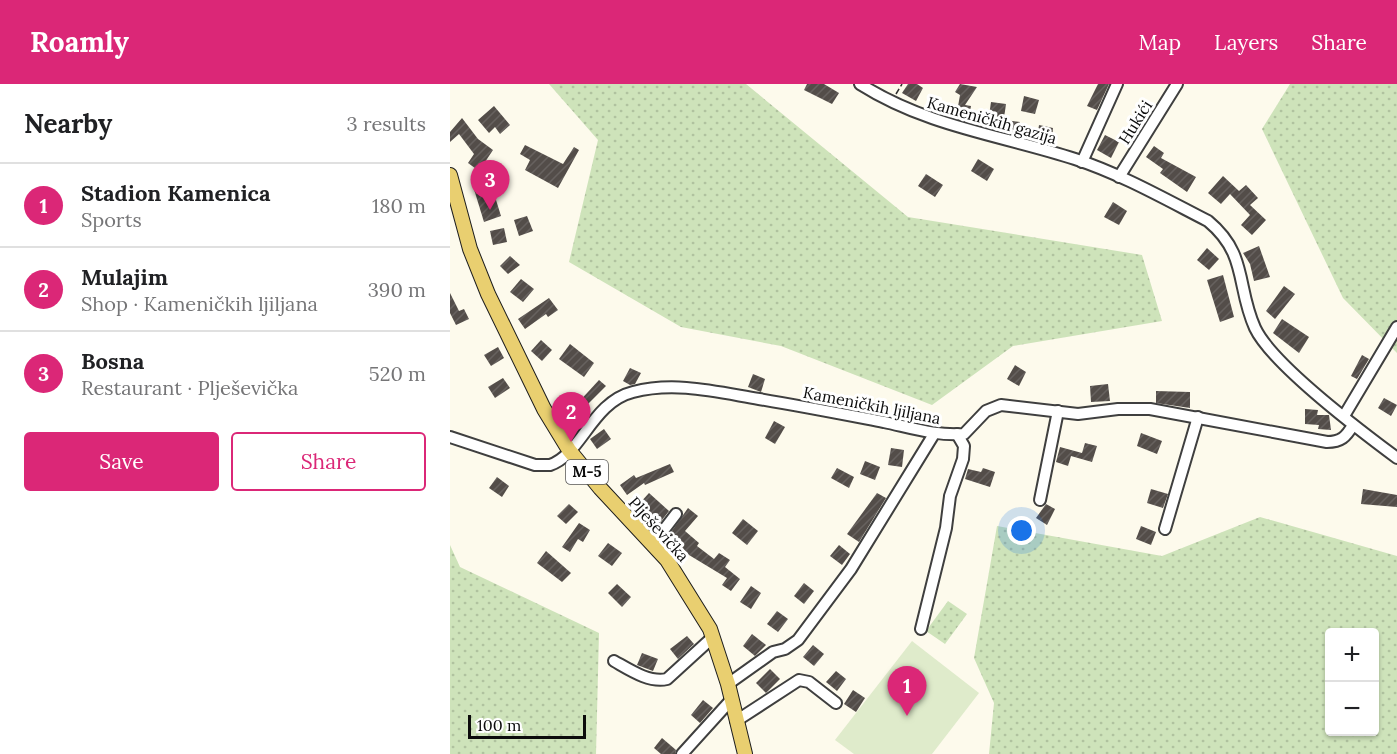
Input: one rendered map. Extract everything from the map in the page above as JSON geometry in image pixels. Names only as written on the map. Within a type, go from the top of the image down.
[{"type":"main road","name":"Plješevička","points":[[450,175],[470,249],[488,294],[544,409],[569,450],[607,496],[653,544],[686,587],[713,637],[728,684],[745,754]]},
{"type":"street","name":"Kameničkih gazija","points":[[860,84],[891,102],[938,123],[1082,162],[1119,177],[1208,220],[1225,235],[1235,254],[1256,328],[1284,363],[1353,425],[1397,458]]},
{"type":"street","points":[[1082,162],[1117,84]]},
{"type":"street","name":"Hukići","points":[[1119,177],[1177,84]]},
{"type":"street","points":[[1344,416],[1397,327]]},
{"type":"street","name":"Kameničkih ljiljana","points":[[450,437],[535,465],[554,464],[608,404],[629,392],[653,387],[698,389],[854,416],[934,434],[957,434],[970,430],[981,416],[996,406],[1078,414],[1118,409],[1150,409],[1327,442],[1336,442],[1345,438],[1353,425]]},
{"type":"street","points":[[1040,500],[1058,411]]},
{"type":"street","points":[[1165,529],[1198,417]]},
{"type":"street","points":[[728,684],[773,652],[785,649],[798,640],[851,569],[934,434]]},
{"type":"street","points":[[921,629],[946,528],[950,496],[963,459],[964,446],[957,434]]},
{"type":"street","points":[[653,544],[676,514]]},
{"type":"street","points":[[614,661],[652,679],[667,679],[713,637]]},
{"type":"street","points":[[736,721],[799,680],[808,682],[836,704]]},
{"type":"street","points":[[682,754],[731,700]]},
{"type":"green space","points":[[549,84],[746,84],[908,217],[1142,255],[1162,321],[1013,346],[932,405],[781,346],[681,327],[569,262],[598,140]]},
{"type":"green space","points":[[1290,84],[1397,84],[1397,353],[1343,298],[1262,129]]},
{"type":"green space","points":[[1260,517],[1397,556],[1397,754],[989,754],[994,703],[974,658],[997,526],[1162,556]]},
{"type":"green space","points":[[450,545],[460,567],[599,633],[596,754],[450,754]]},
{"type":"green space","points":[[948,601],[967,614],[945,644],[926,631]]},
{"type":"green space","points":[[912,641],[979,693],[932,754],[854,754],[835,740]]},
{"type":"building","points":[[807,84],[824,84],[839,93],[832,104],[804,90]]},
{"type":"building","points":[[908,84],[917,84],[923,88],[916,101],[902,93]]},
{"type":"building","points":[[960,84],[977,87],[965,105],[971,106],[968,122],[956,118],[960,95],[955,92]]},
{"type":"building","points":[[1098,84],[1109,84],[1097,110],[1087,106]]},
{"type":"building","points":[[1024,96],[1039,100],[1035,114],[1021,111]]},
{"type":"building","points":[[991,102],[1006,104],[1004,118],[989,116]]},
{"type":"building","points":[[494,106],[510,125],[500,134],[495,127],[489,133],[478,120]]},
{"type":"building","points":[[462,118],[478,139],[493,150],[479,171],[468,163],[474,154],[459,134],[450,142],[450,132]]},
{"type":"building","points":[[1005,120],[1020,122],[1018,135],[1003,131]]},
{"type":"building","points":[[1039,125],[1053,128],[1052,141],[1037,139]]},
{"type":"building","points":[[1105,135],[1119,142],[1111,158],[1097,150]]},
{"type":"building","points":[[525,145],[563,164],[574,147],[579,150],[558,188],[525,170],[530,160],[520,154]]},
{"type":"building","points":[[1154,146],[1164,153],[1161,158],[1196,177],[1187,192],[1160,173],[1163,169],[1146,157]]},
{"type":"building","points":[[978,159],[994,169],[987,181],[971,171]]},
{"type":"building","points":[[926,174],[943,185],[935,197],[918,186]]},
{"type":"building","points":[[1223,176],[1239,191],[1246,185],[1258,198],[1250,205],[1266,220],[1252,235],[1241,225],[1250,215],[1230,194],[1221,204],[1208,193]]},
{"type":"building","points":[[490,181],[501,216],[484,222],[473,186]]},
{"type":"building","points":[[1113,202],[1127,211],[1119,225],[1104,217]]},
{"type":"building","points":[[527,216],[533,231],[519,236],[514,220]]},
{"type":"building","points":[[504,228],[507,242],[493,245],[490,231]]},
{"type":"building","points":[[1259,246],[1270,277],[1254,281],[1250,264],[1243,253]]},
{"type":"building","points":[[1207,248],[1219,259],[1209,270],[1197,260]]},
{"type":"building","points":[[510,256],[520,265],[508,274],[500,266]]},
{"type":"building","points":[[1223,275],[1234,317],[1220,322],[1207,280]]},
{"type":"building","points":[[521,279],[534,289],[523,302],[510,292]]},
{"type":"building","points":[[1284,286],[1295,294],[1275,319],[1266,311]]},
{"type":"building","points":[[450,293],[459,311],[464,309],[469,319],[456,325],[450,313]]},
{"type":"building","points":[[549,298],[558,310],[548,317],[546,314],[525,329],[518,319]]},
{"type":"building","points":[[1282,319],[1309,337],[1299,353],[1273,333]]},
{"type":"building","points":[[541,340],[552,350],[542,361],[531,351]]},
{"type":"building","points":[[570,344],[594,363],[584,377],[559,359]]},
{"type":"building","points":[[498,347],[504,358],[491,366],[484,355]]},
{"type":"building","points":[[1362,355],[1369,359],[1357,379],[1351,376]]},
{"type":"building","points":[[1015,365],[1026,372],[1019,386],[1007,379]]},
{"type":"building","points":[[630,368],[641,373],[635,384],[630,385],[623,381]]},
{"type":"building","points":[[753,374],[765,379],[761,392],[748,387]]},
{"type":"building","points":[[503,378],[510,388],[495,398],[488,387]]},
{"type":"building","points":[[599,380],[606,386],[581,411],[576,405]]},
{"type":"building","points":[[1108,384],[1110,401],[1091,402],[1090,386]]},
{"type":"building","points":[[1156,391],[1190,392],[1190,408],[1156,403]]},
{"type":"building","points":[[1384,398],[1397,405],[1391,416],[1378,408]]},
{"type":"building","points":[[1305,409],[1318,410],[1317,415],[1329,415],[1331,430],[1318,429],[1319,425],[1305,424]]},
{"type":"building","points":[[774,421],[785,427],[775,444],[765,438]]},
{"type":"building","points":[[604,429],[611,439],[597,449],[590,439]]},
{"type":"building","points":[[1141,433],[1162,441],[1157,454],[1137,446]]},
{"type":"building","points":[[1085,443],[1097,446],[1092,462],[1071,456],[1068,466],[1056,462],[1060,447],[1082,453]]},
{"type":"building","points":[[891,448],[904,450],[902,467],[888,465]]},
{"type":"building","points":[[865,461],[880,467],[875,480],[860,474]]},
{"type":"building","points":[[670,464],[674,472],[645,485],[644,483],[627,495],[620,485],[634,475],[636,478]]},
{"type":"building","points":[[837,468],[854,477],[849,488],[831,478]]},
{"type":"building","points":[[983,468],[995,472],[990,487],[965,479],[968,469],[981,472]]},
{"type":"building","points":[[497,477],[509,486],[502,497],[489,488]]},
{"type":"building","points":[[1151,489],[1168,494],[1163,508],[1147,503]]},
{"type":"building","points":[[1363,489],[1397,495],[1397,507],[1361,504]]},
{"type":"building","points":[[649,493],[669,511],[659,524],[639,504]]},
{"type":"building","points":[[877,493],[886,498],[859,542],[847,534]]},
{"type":"building","points":[[569,504],[578,512],[566,524],[557,516]]},
{"type":"building","points":[[1046,504],[1055,509],[1047,525],[1036,518]]},
{"type":"building","points":[[688,508],[698,516],[685,531],[699,543],[697,546],[714,559],[719,553],[730,560],[725,567],[740,579],[731,591],[722,585],[727,578],[689,555],[669,535]]},
{"type":"building","points":[[743,519],[758,531],[747,545],[732,533]]},
{"type":"building","points":[[579,523],[590,530],[583,542],[578,539],[570,552],[562,547]]},
{"type":"building","points":[[1141,526],[1156,532],[1151,545],[1136,539]]},
{"type":"building","points":[[608,543],[622,553],[612,566],[598,556]]},
{"type":"building","points":[[839,545],[850,554],[842,565],[830,556]]},
{"type":"building","points":[[546,551],[571,573],[562,582],[537,563]]},
{"type":"building","points":[[804,583],[814,591],[804,604],[794,596]]},
{"type":"building","points":[[617,584],[631,597],[622,607],[608,593]]},
{"type":"building","points":[[751,586],[761,593],[751,609],[740,602]]},
{"type":"building","points":[[777,611],[788,619],[778,632],[767,624]]},
{"type":"building","points":[[752,634],[766,645],[755,656],[743,646]]},
{"type":"building","points":[[687,636],[694,644],[678,659],[670,649]]},
{"type":"building","points":[[813,645],[824,654],[814,666],[803,657]]},
{"type":"building","points":[[642,653],[658,659],[653,671],[637,665]]},
{"type":"building","points":[[770,669],[780,679],[766,693],[756,683]]},
{"type":"building","points":[[836,671],[846,679],[837,691],[826,682]]},
{"type":"building","points":[[853,690],[865,698],[856,712],[844,704]]},
{"type":"building","points":[[703,700],[713,708],[700,723],[691,715]]},
{"type":"building","points":[[662,738],[676,750],[675,754],[661,754],[654,748]]},
{"type":"place","name":"Bosna","points":[[490,210]]},
{"type":"place","name":"Mulajim","points":[[571,442]]},
{"type":"place","name":"Stadion Kamenica","points":[[907,716]]}]
